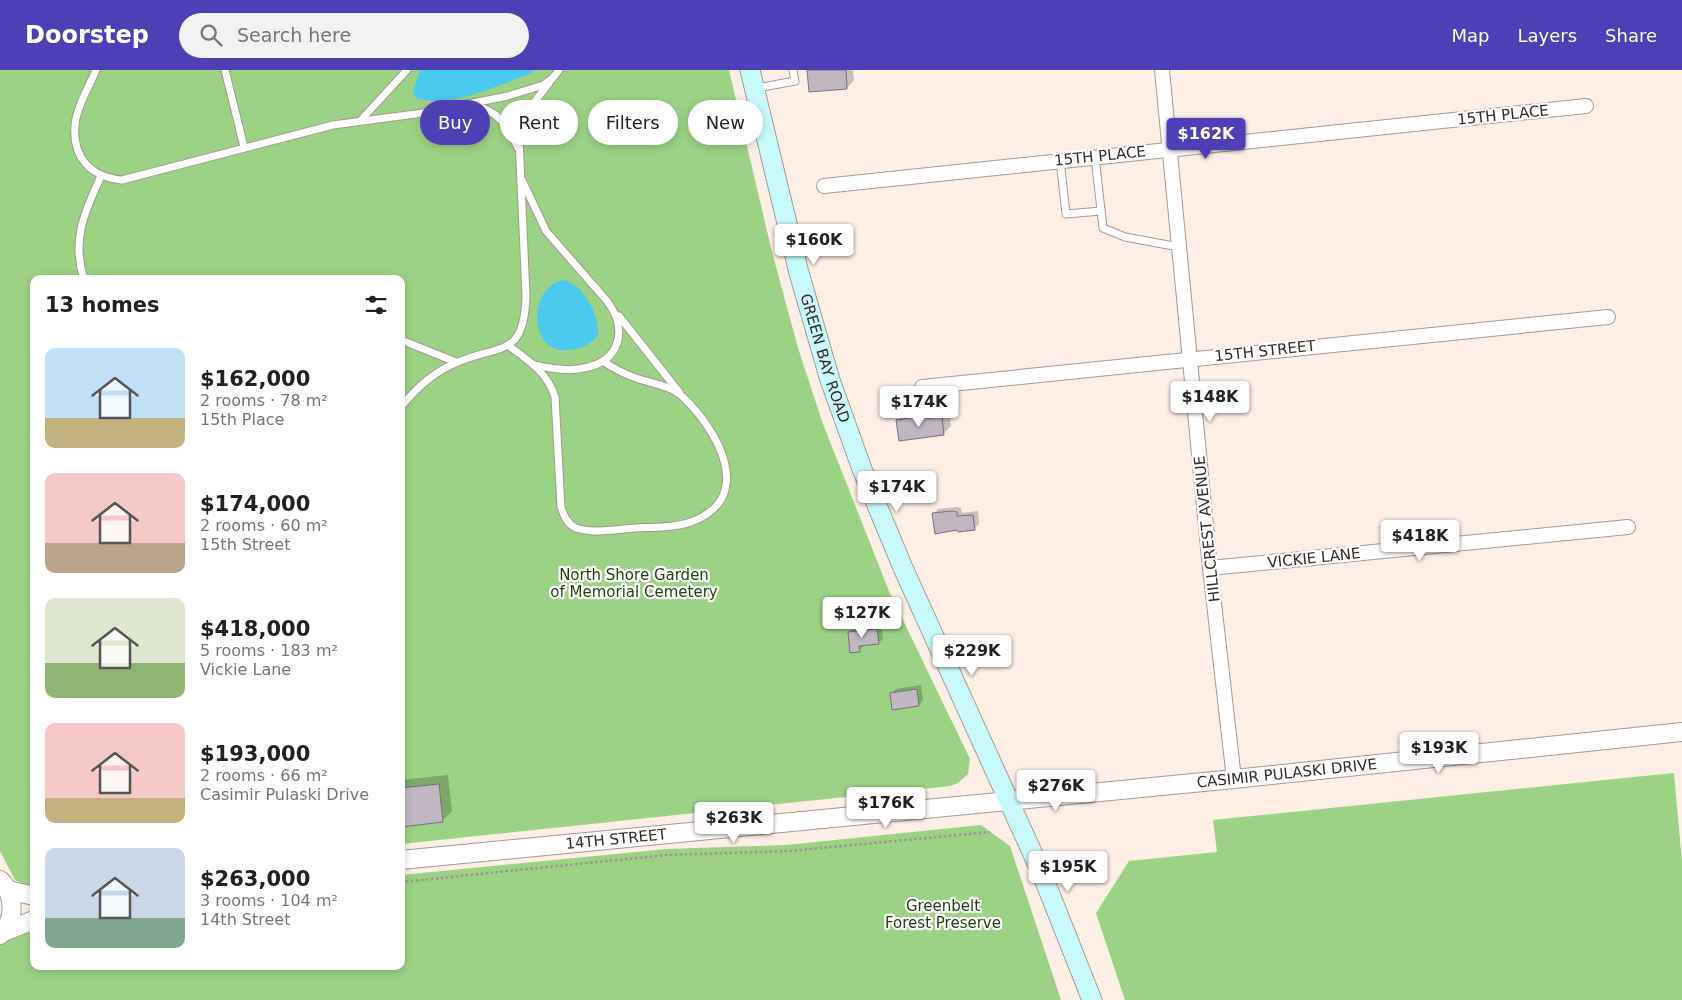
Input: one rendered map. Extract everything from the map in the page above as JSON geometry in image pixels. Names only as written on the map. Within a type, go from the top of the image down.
[{"type":"main road","name":"GREEN BAY ROAD","points":[[750,70],[798,273],[830,380],[862,469],[921,608],[1010,800],[1042,874],[1092,1000]]},
{"type":"street","name":"HILLCREST AVENUE","points":[[1162,70],[1210,568],[1234,779]]},
{"type":"street","name":"15TH PLACE","points":[[824,186],[1586,106]]},
{"type":"street","name":"15TH STREET","points":[[922,387],[1190,358],[1608,317]]},
{"type":"street","name":"VICKIE LANE","points":[[1210,568],[1628,527]]},
{"type":"street","name":"CASIMIR PULASKI DRIVE","points":[[1010,800],[1234,779],[1682,732]]},
{"type":"street","name":"14TH STREET","points":[[405,860],[1010,800]]},
{"type":"street","points":[[3,881],[30,894]]},
{"type":"street","points":[[1,934],[12,912],[3,881]]},
{"type":"street","points":[[1,934],[30,922]]},
{"type":"lane","points":[[96,70],[75,124],[76,137],[83,161],[101,176],[122,180],[333,125],[420,113]]},
{"type":"lane","points":[[224,70],[244,147]]},
{"type":"lane","points":[[361,120],[408,70]]},
{"type":"lane","points":[[405,402],[427,380],[456,362],[509,346],[521,330],[526,315],[519,138],[529,109],[560,70]]},
{"type":"lane","points":[[755,88],[795,81],[793,70]]},
{"type":"lane","points":[[487,100],[530,89],[552,78]]},
{"type":"lane","points":[[490,110],[493,111],[510,130],[519,150]]},
{"type":"lane","points":[[1095,157],[1103,228],[1126,237],[1179,247]]},
{"type":"lane","points":[[1060,160],[1066,214],[1101,211]]},
{"type":"lane","points":[[509,346],[546,376],[555,396],[564,516],[574,527],[583,529],[680,525],[705,516],[719,502],[727,479],[725,456],[709,430],[685,399],[615,312],[546,231],[520,174]]},
{"type":"lane","points":[[83,275],[78,255],[80,228],[101,176]]},
{"type":"lane","points":[[533,365],[572,369],[588,367],[602,360],[614,350],[618,341],[619,322],[615,312]]},
{"type":"lane","points":[[405,342],[456,362]]},
{"type":"lane","points":[[602,360],[629,375],[675,390],[685,399]]},
{"type":"path","points":[[405,882],[666,855],[789,852],[990,832]]},
{"type":"green space","name":"North Shore Garden of Memorial Cemetery","points":[[0,70],[729,70],[736,100],[688,100],[688,145],[747,145],[772,252],[798,348],[823,424],[889,591],[970,759],[968,774],[958,783],[950,786],[405,844],[405,275],[30,275],[30,887],[15,880],[0,851]]},
{"type":"green space","points":[[1674,773],[1682,862],[1682,1000],[1125,1000],[1096,913],[1129,861],[1217,852],[1213,820]]},
{"type":"green space","name":"Greenbelt Forest Preserve","points":[[981,825],[1010,846],[1061,1000],[0,1000],[0,943],[30,929],[30,970],[405,970],[405,875],[666,849],[786,845]]},
{"type":"water","points":[[420,70],[535,70],[527,75],[473,95],[449,100],[416,98],[413,92]]},
{"type":"water","points":[[563,280],[577,287],[584,294],[593,310],[598,327],[598,335],[588,344],[577,349],[555,348],[545,342],[539,331],[537,319],[539,306],[544,294],[552,285]]},
{"type":"building","points":[[807,70],[846,70],[847,89],[809,92]]},
{"type":"building","points":[[915,417],[915,419],[942,417],[944,435],[899,441],[896,420]]},
{"type":"building","points":[[957,512],[957,516],[973,515],[975,530],[958,532],[957,530],[935,534],[932,513]]},
{"type":"building","points":[[877,629],[879,644],[859,646],[860,652],[850,653],[848,632]]},
{"type":"building","points":[[917,689],[919,706],[892,710],[890,693]]},
{"type":"building","points":[[439,784],[443,822],[405,827],[405,788]]}]
